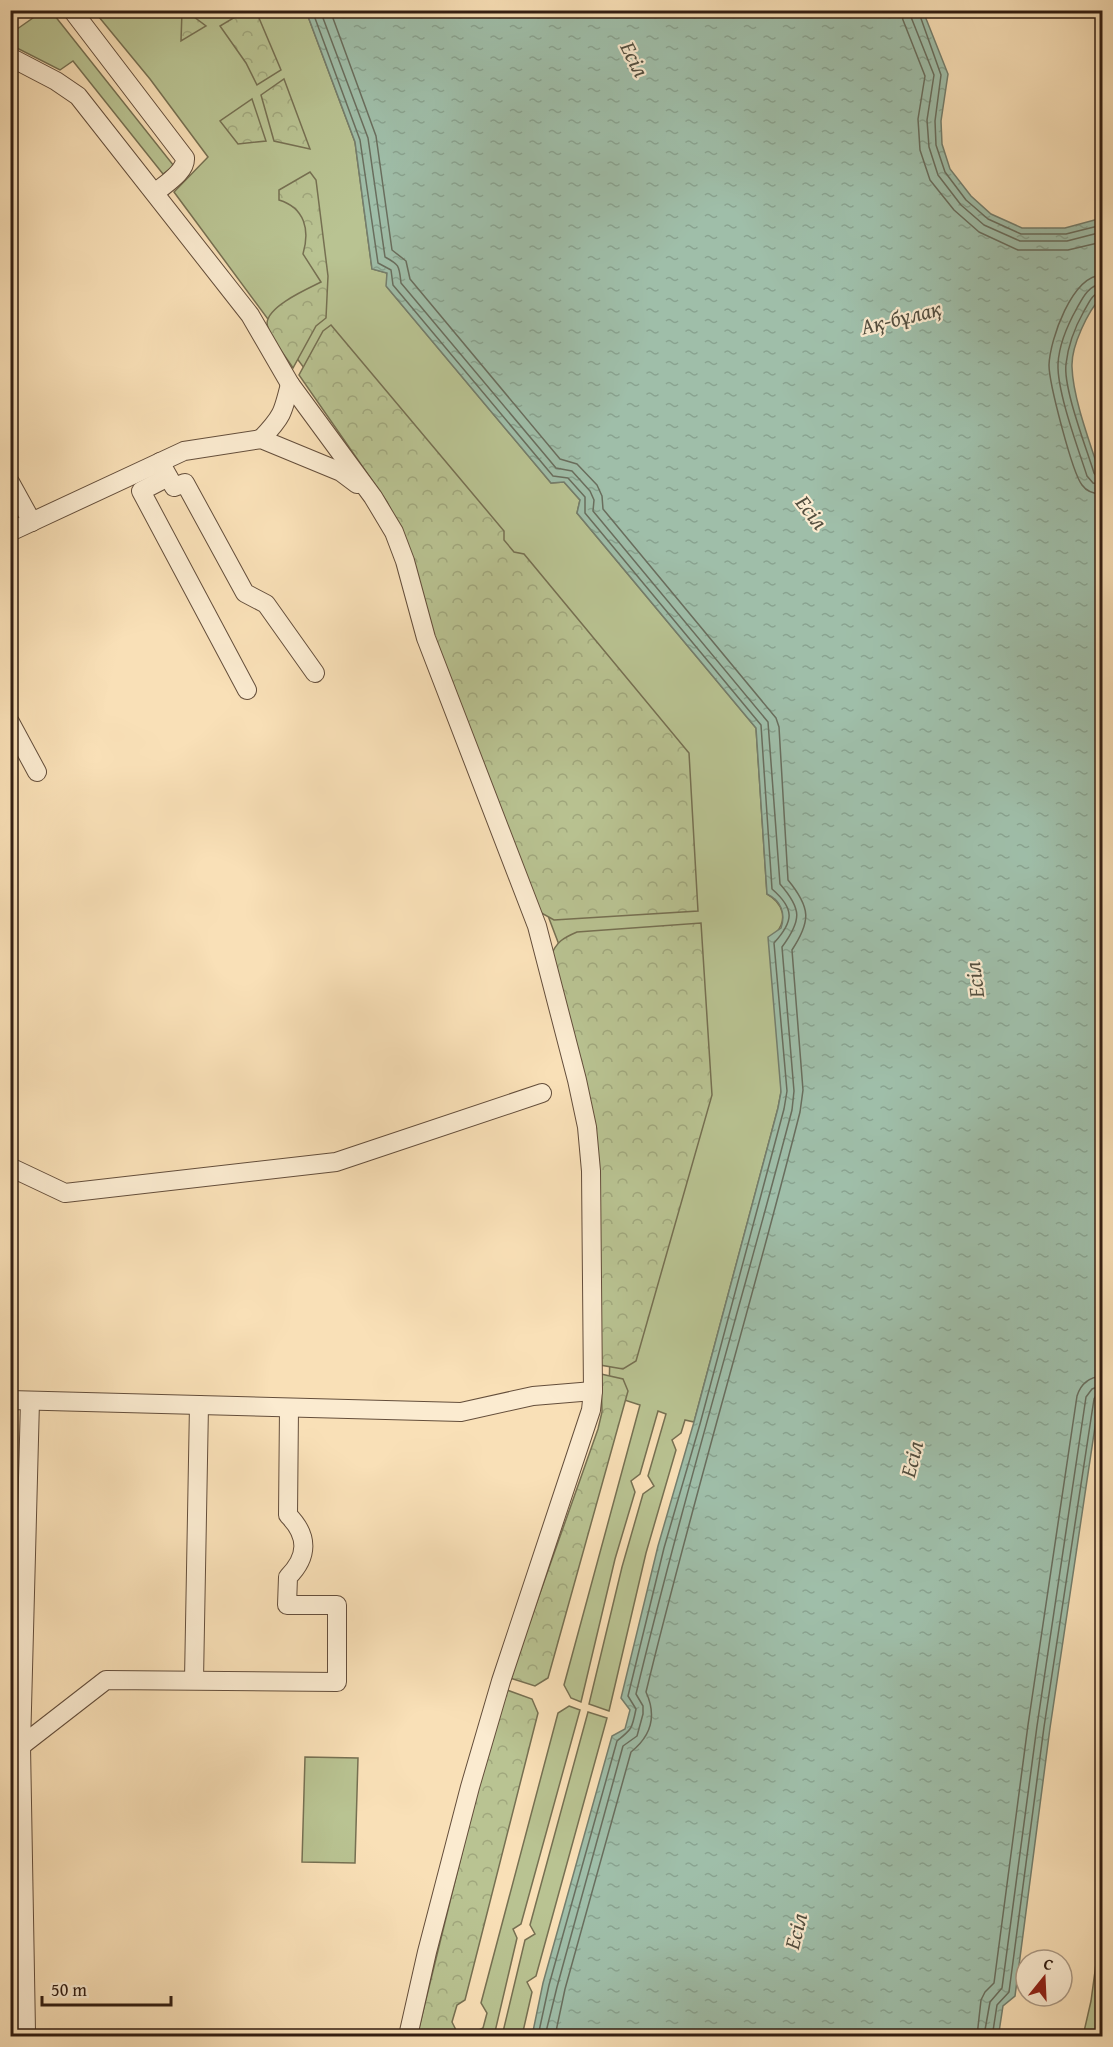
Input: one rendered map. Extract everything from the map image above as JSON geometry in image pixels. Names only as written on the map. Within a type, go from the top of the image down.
[{"type":"street","points":[[72,10],[185,158],[186,163],[183,169],[155,193]]},
{"type":"street","points":[[10,57],[48,76],[78,96],[250,315],[290,384],[373,497],[394,532],[405,561],[426,638],[537,926],[587,1127],[591,1171],[593,1391],[591,1410],[510,1651],[470,1786],[427,1952],[408,2037]]},
{"type":"street","points":[[261,439],[278,422],[284,409],[290,384]]},
{"type":"street","points":[[247,690],[141,491],[184,451],[261,439],[341,472],[373,497]]},
{"type":"street","points":[[10,532],[164,469]]},
{"type":"street","points":[[164,469],[174,488],[185,483],[245,592],[266,604],[315,673]]},
{"type":"street","points":[[10,482],[32,522]]},
{"type":"street","points":[[10,722],[37,772]]},
{"type":"street","points":[[10,1167],[65,1193],[336,1162],[542,1094]]},
{"type":"street","points":[[10,1400],[461,1412],[533,1396],[593,1391]]},
{"type":"street","points":[[16,2037],[26,2031],[21,1746],[30,1401]]},
{"type":"street","points":[[194,1680],[199,1405]]},
{"type":"street","points":[[21,1746],[106,1680],[337,1682],[337,1605],[288,1605],[288,1577],[297,1568],[303,1554],[303,1538],[297,1524],[288,1515],[289,1408]]},
{"type":"green space","points":[[43,11],[51,11],[174,166],[163,174],[73,61],[60,70],[11,45],[10,34]]},
{"type":"green space","points":[[94,11],[306,11],[355,142],[372,269],[387,273],[387,287],[551,483],[564,482],[580,500],[577,513],[756,728],[767,894],[777,902],[783,917],[776,933],[781,1092],[694,1422],[685,1420],[681,1433],[672,1440],[676,1450],[646,1553],[609,1711],[589,1704],[622,1567],[643,1494],[654,1486],[648,1476],[666,1414],[658,1411],[640,1474],[631,1481],[635,1492],[615,1559],[581,1702],[571,1698],[564,1685],[640,1405],[609,1395],[612,1262],[572,979],[378,468],[174,192],[208,157],[150,79]]},
{"type":"green space","points":[[182,11],[186,11],[206,26],[181,41]]},
{"type":"green space","points":[[245,11],[256,11],[281,70],[257,85],[246,63],[220,26]]},
{"type":"green space","points":[[284,79],[310,149],[274,141],[261,95]]},
{"type":"green space","points":[[252,99],[266,141],[238,144],[220,121]]},
{"type":"green space","points":[[310,172],[316,180],[328,276],[326,318],[316,326],[293,368],[274,339],[267,323],[274,310],[281,304],[321,282],[303,254],[306,237],[300,214],[295,208],[279,200],[279,190]]},
{"type":"green space","points":[[331,325],[504,531],[504,540],[514,552],[524,554],[689,753],[698,911],[554,920],[536,910],[438,651],[402,532],[387,502],[299,375],[323,331]]},
{"type":"green space","points":[[701,923],[712,1095],[636,1361],[623,1369],[600,1365],[596,1149],[551,956],[561,941],[577,932]]},
{"type":"green space","points":[[601,1374],[623,1379],[628,1391],[548,1678],[535,1686],[510,1678],[598,1429],[602,1412]]},
{"type":"green space","points":[[507,1690],[532,1699],[538,1713],[465,2000],[457,2005],[452,2022],[456,2030],[454,2036],[417,2036],[473,1808]]},
{"type":"green space","points":[[569,1706],[580,1710],[521,1924],[513,1929],[517,1938],[494,2036],[472,2036],[473,2033],[483,2028],[487,2013],[481,2003],[558,1713]]},
{"type":"green space","points":[[588,1712],[607,1718],[536,1976],[527,1982],[532,1992],[522,2036],[502,2036],[525,1940],[535,1934],[530,1925]]},
{"type":"green space","points":[[305,1757],[358,1758],[355,1863],[302,1862]]},
{"type":"green space","points":[[1102,1919],[1102,2036],[1083,2036],[1091,2001]]},
{"type":"water","points":[[306,11],[923,11],[948,74],[941,121],[942,144],[950,169],[971,196],[991,214],[1022,228],[1065,228],[1102,218],[1102,296],[1081,329],[1074,349],[1072,367],[1079,409],[1102,480],[1102,1380],[1050,1728],[1021,1948],[1014,1948],[1014,1997],[1003,2006],[999,2032],[1002,2036],[532,2036],[543,1983],[612,1736],[625,1729],[630,1710],[621,1698],[658,1546],[694,1422],[778,1108],[781,1092],[768,937],[781,928],[783,917],[779,904],[767,894],[756,728],[577,513],[580,500],[564,482],[551,483],[386,286],[387,273],[372,269],[355,142]]},
{"type":"water label","name":"Есіл","points":[[635,59]]},
{"type":"water label","name":"Ақ-бұлақ","points":[[901,317]]},
{"type":"water label","name":"Есіл","points":[[812,512]]},
{"type":"water label","name":"Есіл","points":[[974,980]]},
{"type":"water label","name":"Есіл","points":[[911,1459]]},
{"type":"water label","name":"Есіл","points":[[795,1931]]}]
